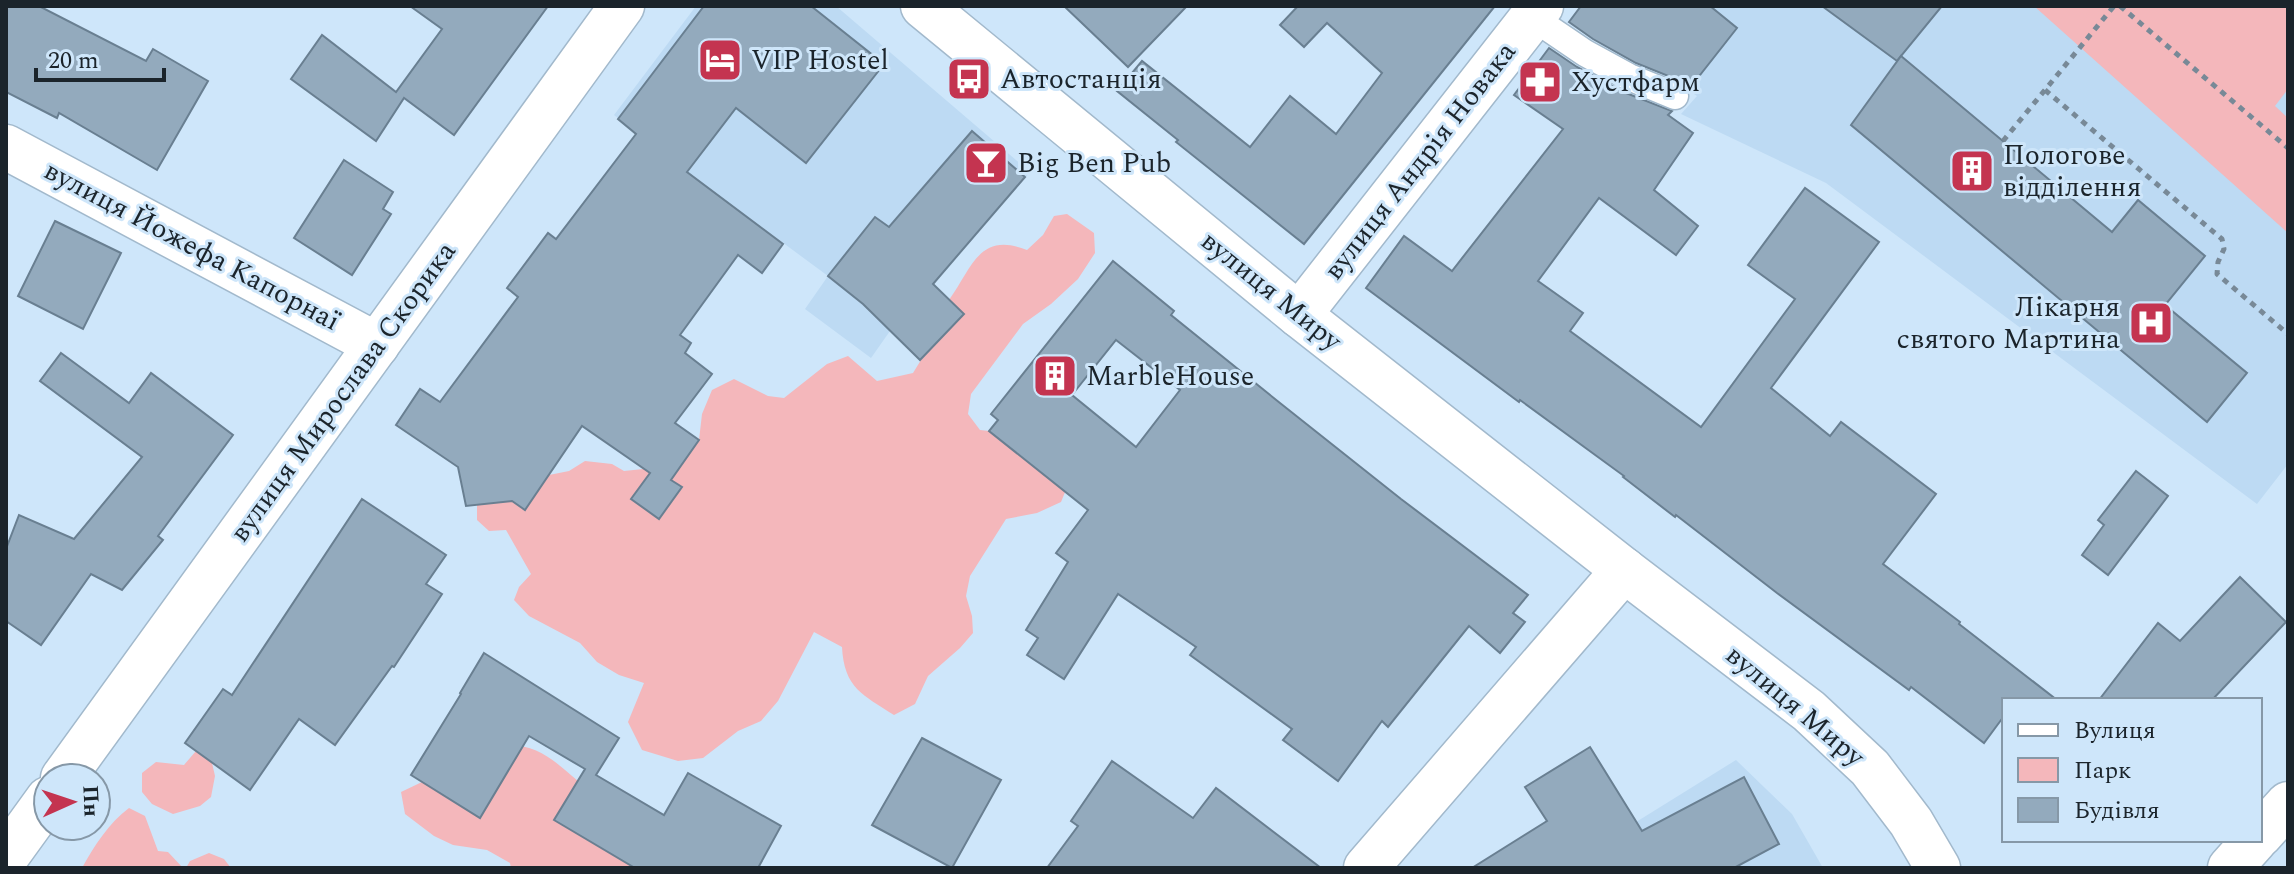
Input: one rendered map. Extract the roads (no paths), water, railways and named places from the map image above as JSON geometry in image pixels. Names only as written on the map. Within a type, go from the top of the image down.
[{"type":"street","name":"вулиця Мирослава Скорика","points":[[75,762],[622,6]]},
{"type":"street","name":"вулиця Миру","points":[[923,6],[1299,315],[1809,711],[1870,768],[1911,822],[1938,868]]},
{"type":"street","name":"вулиця Андрія Новака","points":[[1299,315],[1536,11]]},
{"type":"street","name":"вулиця Йожефа Капорнаї","points":[[6,147],[377,345]]},
{"type":"street","points":[[1366,868],[1624,570]]},
{"type":"street","points":[[2262,833],[2288,804]]},
{"type":"street","points":[[6,857],[32,821]]},
{"type":"street","points":[[2230,868],[2253,842]]},
{"type":"lane","points":[[1536,11],[1585,53],[1629,77],[1675,96]]},
{"type":"place","name":"VIP Hostel","points":[[720,60]]},
{"type":"place","name":"Автостанція","points":[[969,79]]},
{"type":"place","name":"Хустфарм","points":[[1540,82]]},
{"type":"place","name":"Big Ben Pub","points":[[986,163]]},
{"type":"place","name":"Пологове відділення","points":[[1972,171]]},
{"type":"place","name":"Лікарня святого Мартина","points":[[2151,323]]},
{"type":"place","name":"MarbleHouse","points":[[1055,376]]}]
